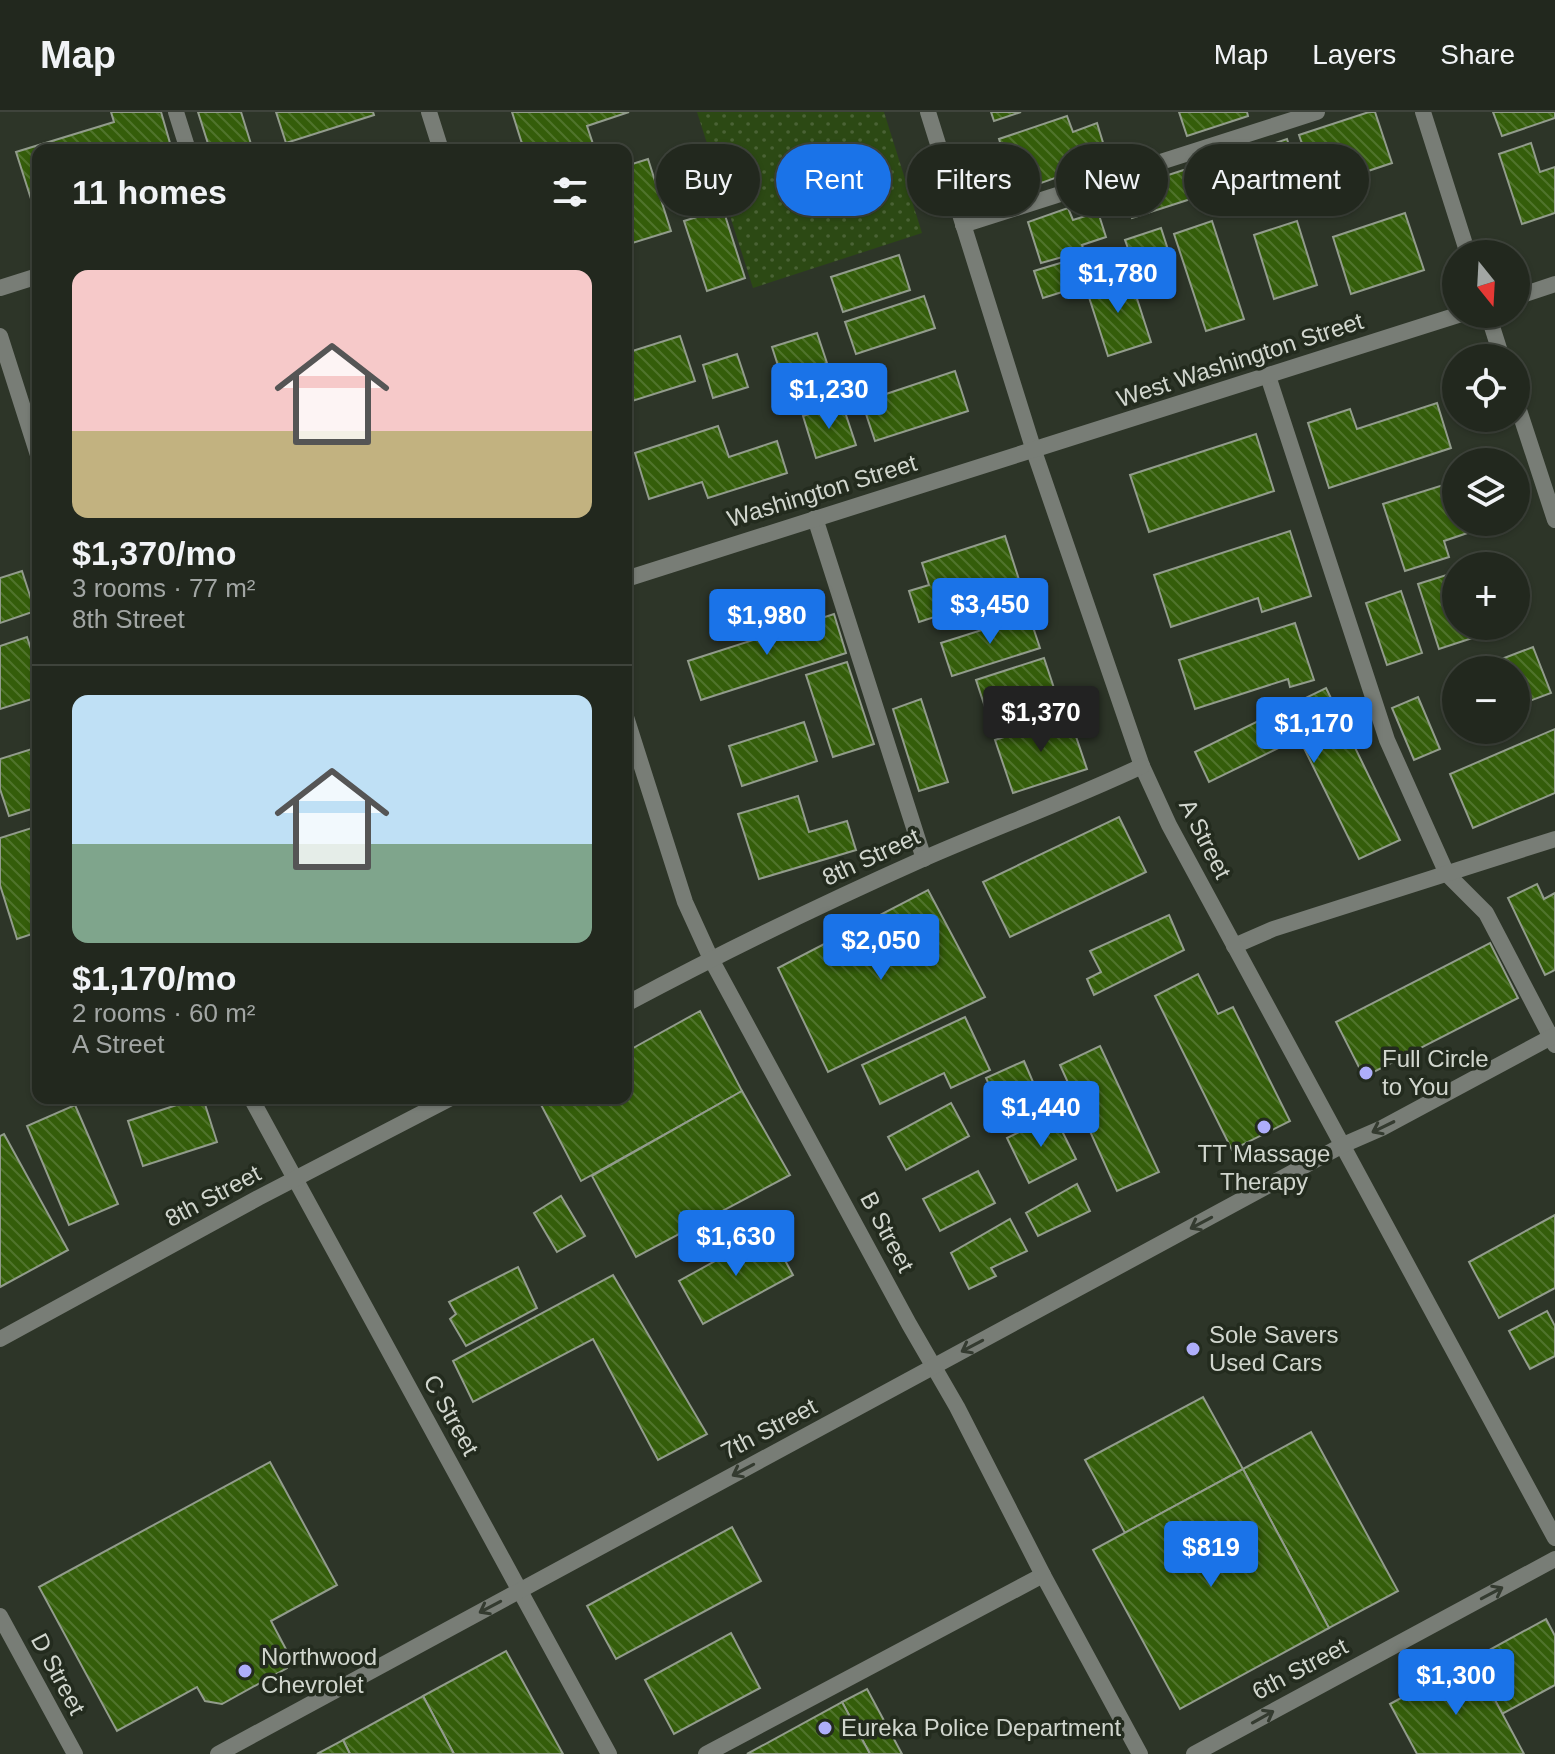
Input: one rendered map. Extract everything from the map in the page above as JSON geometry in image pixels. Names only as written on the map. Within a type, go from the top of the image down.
[{"type":"street","points":[[176,112],[186,144]]},
{"type":"street","points":[[429,112],[438,144]]},
{"type":"street","name":"A Street","points":[[928,112],[1034,451],[1142,766],[1169,825],[1555,1538]]},
{"type":"street","points":[[963,225],[1317,112]]},
{"type":"street","points":[[1423,112],[1464,240]]},
{"type":"street","points":[[0,288],[32,278]]},
{"type":"street","points":[[1530,292],[1555,284]]},
{"type":"street","name":"West Washington Street","points":[[1034,451],[1442,320]]},
{"type":"street","points":[[0,336],[32,436]]},
{"type":"street","points":[[1268,376],[1387,740],[1447,874],[1486,913],[1554,1039]]},
{"type":"street","points":[[1526,432],[1555,520]]},
{"type":"street","name":"Washington Street","points":[[632,577],[1034,451]]},
{"type":"street","points":[[815,518],[924,859]]},
{"type":"street","name":"B Street","points":[[632,736],[685,902],[711,959],[909,1324],[935,1366],[1140,1754]]},
{"type":"street","name":"8th Street","points":[[632,1001],[711,959],[924,859],[1142,766]]},
{"type":"street","points":[[1234,946],[1273,929],[1555,839]]},
{"type":"street","name":"7th Street","points":[[218,1754],[1343,1145],[1554,1039]]},
{"type":"street","name":"C Street","points":[[254,1104],[609,1754]]},
{"type":"street","name":"8th Street","points":[[0,1339],[439,1104]]},
{"type":"street","name":"6th Street","points":[[1194,1754],[1555,1559]]},
{"type":"street","points":[[706,1754],[1043,1575]]},
{"type":"street","name":"D Street","points":[[0,1616],[75,1754]]},
{"type":"green space","points":[[697,112],[884,112],[907,185],[907,216],[917,216],[922,233],[753,288],[730,216],[760,216],[760,144],[707,144]]},
{"type":"building","points":[[111,112],[161,112],[170,144],[42,144],[114,122]]},
{"type":"building","points":[[198,112],[241,112],[251,144],[208,144]]},
{"type":"building","points":[[276,112],[373,112],[374,115],[286,143]]},
{"type":"building","points":[[512,112],[629,112],[587,126],[593,144],[522,144]]},
{"type":"building","points":[[991,112],[1021,112],[994,121]]},
{"type":"building","points":[[1179,112],[1247,112],[1248,116],[1187,136]]},
{"type":"building","points":[[1375,112],[1392,163],[1369,171],[1369,144],[1302,144],[1299,135]]},
{"type":"building","points":[[1493,112],[1555,112],[1555,118],[1502,136]]},
{"type":"building","points":[[1067,116],[1073,132],[1097,123],[1103,144],[1056,144],[1056,178],[1040,183],[1040,144],[1001,144],[999,139]]},
{"type":"building","points":[[1531,143],[1540,172],[1555,167],[1555,213],[1522,224],[1499,154]]},
{"type":"building","points":[[32,147],[32,202],[16,152]]},
{"type":"building","points":[[648,159],[656,184],[656,216],[666,216],[671,231],[632,243],[632,164]]},
{"type":"building","points":[[1184,170],[1184,201],[1168,206],[1168,175]]},
{"type":"building","points":[[1056,212],[1056,216],[1071,216],[1073,220],[1099,216],[1106,237],[1082,245],[1084,251],[1041,263],[1028,222]]},
{"type":"building","points":[[1405,213],[1424,270],[1351,294],[1333,237]]},
{"type":"building","points":[[700,216],[725,216],[745,278],[707,291],[684,221]]},
{"type":"building","points":[[1212,221],[1244,319],[1206,331],[1174,234]]},
{"type":"building","points":[[1297,221],[1317,285],[1274,299],[1254,235]]},
{"type":"building","points":[[1161,228],[1173,265],[1138,277],[1125,240]]},
{"type":"building","points":[[899,255],[910,290],[843,312],[831,277]]},
{"type":"building","points":[[1067,261],[1075,288],[1043,298],[1034,271]]},
{"type":"building","points":[[1129,274],[1151,342],[1108,356],[1086,288]]},
{"type":"building","points":[[924,296],[935,328],[856,354],[845,322]]},
{"type":"building","points":[[817,333],[827,363],[782,378],[772,347]]},
{"type":"building","points":[[680,336],[695,381],[632,401],[632,351]]},
{"type":"building","points":[[737,354],[748,387],[713,398],[703,365]]},
{"type":"building","points":[[955,371],[968,411],[875,441],[862,402]]},
{"type":"building","points":[[842,403],[856,445],[816,458],[803,416]]},
{"type":"building","points":[[1437,403],[1442,432],[1446,432],[1451,448],[1442,448],[1442,451],[1329,488],[1308,423],[1350,409],[1357,429]]},
{"type":"building","points":[[718,426],[729,457],[777,441],[787,473],[708,498],[702,482],[649,499],[635,453]]},
{"type":"building","points":[[1256,434],[1274,491],[1149,532],[1130,475]]},
{"type":"building","points":[[1442,485],[1442,536],[1459,536],[1444,541],[1447,552],[1442,552],[1442,559],[1405,571],[1383,504]]},
{"type":"building","points":[[1290,531],[1311,596],[1262,612],[1258,598],[1171,627],[1154,575]]},
{"type":"building","points":[[1005,536],[1022,589],[919,622],[909,591],[929,585],[922,563]]},
{"type":"building","points":[[22,571],[32,602],[32,612],[0,623],[0,578]]},
{"type":"building","points":[[1442,576],[1442,640],[1466,640],[1439,649],[1418,584]]},
{"type":"building","points":[[1401,591],[1422,653],[1387,665],[1366,603]]},
{"type":"building","points":[[834,614],[846,653],[701,700],[688,661]]},
{"type":"building","points":[[1029,615],[1040,648],[952,676],[941,643]]},
{"type":"building","points":[[1295,623],[1314,680],[1290,687],[1288,679],[1195,709],[1179,660]]},
{"type":"building","points":[[27,637],[32,652],[32,699],[0,709],[0,646]]},
{"type":"building","points":[[1533,647],[1551,693],[1530,701],[1530,656],[1510,656]]},
{"type":"building","points":[[1044,658],[1058,700],[990,722],[976,680]]},
{"type":"building","points":[[847,662],[874,744],[833,757],[806,675]]},
{"type":"building","points":[[1326,688],[1400,840],[1359,859],[1299,738],[1209,782],[1195,752]]},
{"type":"building","points":[[1418,697],[1440,749],[1414,760],[1392,708]]},
{"type":"building","points":[[921,699],[948,782],[919,791],[893,709]]},
{"type":"building","points":[[1069,716],[1087,769],[1013,793],[995,740]]},
{"type":"building","points":[[804,722],[817,761],[742,786],[729,746]]},
{"type":"building","points":[[1555,729],[1555,793],[1473,828],[1450,774],[1520,744],[1530,744],[1530,740]]},
{"type":"building","points":[[32,749],[32,809],[9,816],[0,789],[0,759]]},
{"type":"building","points":[[798,796],[809,832],[847,821],[856,850],[759,879],[738,814]]},
{"type":"building","points":[[1119,817],[1146,872],[1010,937],[983,882]]},
{"type":"building","points":[[32,828],[32,934],[17,939],[0,885],[0,838]]},
{"type":"building","points":[[1537,884],[1544,899],[1555,893],[1555,970],[1545,975],[1508,898]]},
{"type":"building","points":[[928,890],[985,997],[828,1072],[778,968]]},
{"type":"building","points":[[1169,915],[1184,950],[1094,995],[1087,979],[1101,972],[1090,951]]},
{"type":"building","points":[[1490,943],[1518,998],[1364,1077],[1336,1022]]},
{"type":"building","points":[[1198,974],[1218,1014],[1233,1007],[1290,1121],[1232,1150],[1155,996]]},
{"type":"building","points":[[700,1011],[742,1091],[581,1181],[541,1104],[632,1104],[632,1049]]},
{"type":"building","points":[[965,1017],[990,1070],[951,1088],[944,1073],[880,1104],[862,1065]]},
{"type":"building","points":[[1100,1046],[1159,1172],[1117,1191],[1060,1065]]},
{"type":"building","points":[[1024,1061],[1039,1096],[1002,1113],[986,1078]]},
{"type":"building","points":[[742,1091],[790,1175],[636,1257],[592,1176]]},
{"type":"building","points":[[951,1103],[969,1136],[906,1170],[888,1137]]},
{"type":"building","points":[[180,1104],[205,1104],[217,1142],[143,1166],[128,1121]]},
{"type":"building","points":[[75,1105],[118,1204],[69,1225],[27,1126]]},
{"type":"building","points":[[1054,1115],[1076,1159],[1029,1183],[1007,1138]]},
{"type":"building","points":[[4,1134],[68,1250],[0,1287],[0,1136]]},
{"type":"building","points":[[978,1171],[995,1203],[940,1231],[923,1199]]},
{"type":"building","points":[[1077,1184],[1090,1211],[1038,1236],[1026,1213]]},
{"type":"building","points":[[561,1196],[585,1236],[557,1252],[534,1213]]},
{"type":"building","points":[[1555,1215],[1555,1288],[1499,1318],[1469,1262]]},
{"type":"building","points":[[1010,1219],[1027,1251],[991,1268],[996,1276],[969,1289],[951,1253]]},
{"type":"building","points":[[769,1231],[793,1275],[703,1324],[679,1281]]},
{"type":"building","points":[[518,1267],[537,1308],[466,1346],[450,1319],[456,1314],[449,1302]]},
{"type":"building","points":[[613,1275],[707,1434],[658,1460],[593,1339],[473,1402],[453,1361]]},
{"type":"building","points":[[1547,1311],[1555,1326],[1555,1356],[1530,1369],[1509,1331]]},
{"type":"building","points":[[1203,1397],[1243,1469],[1125,1533],[1085,1460]]},
{"type":"building","points":[[1311,1432],[1398,1591],[1329,1628],[1243,1469]]},
{"type":"building","points":[[270,1462],[337,1585],[271,1621],[289,1655],[287,1668],[222,1704],[205,1701],[197,1687],[117,1731],[39,1587]]},
{"type":"building","points":[[1243,1469],[1329,1628],[1180,1709],[1093,1550]]},
{"type":"building","points":[[732,1527],[761,1581],[616,1659],[587,1606]]},
{"type":"building","points":[[1546,1619],[1555,1636],[1555,1685],[1502,1714],[1473,1659]]},
{"type":"building","points":[[731,1633],[760,1688],[674,1734],[645,1680]]},
{"type":"building","points":[[506,1651],[563,1754],[454,1754],[423,1696]]},
{"type":"building","points":[[1473,1659],[1524,1754],[1417,1754],[1390,1704]]},
{"type":"building","points":[[867,1689],[902,1754],[870,1754],[842,1702]]},
{"type":"building","points":[[423,1696],[454,1754],[350,1754],[343,1740]]},
{"type":"building","name":"Eureka Police Department","points":[[842,1702],[870,1754],[747,1754]]},
{"type":"building","points":[[343,1740],[350,1754],[317,1754]]},
{"type":"place","name":"Full Circle to You","points":[[1366,1073]]},
{"type":"place","name":"TT Massage Therapy","points":[[1264,1127]]},
{"type":"place","name":"Sole Savers Used Cars","points":[[1193,1349]]},
{"type":"place","name":"Northwood Chevrolet","points":[[245,1671]]},
{"type":"place","name":"Eureka Police Department","points":[[825,1728]]}]
